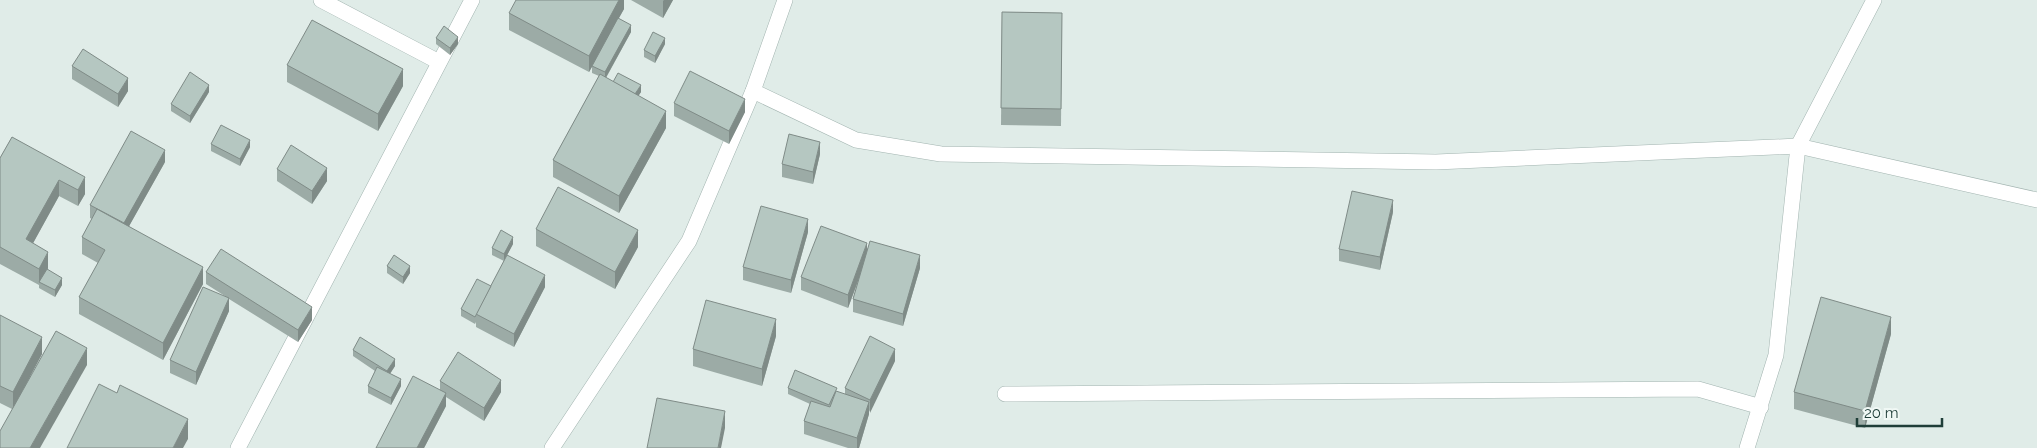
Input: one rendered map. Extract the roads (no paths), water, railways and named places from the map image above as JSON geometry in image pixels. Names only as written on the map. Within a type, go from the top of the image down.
[{"type":"street","points":[[321,0],[439,62]]},
{"type":"street","points":[[238,448],[472,0]]},
{"type":"street","points":[[552,448],[689,241],[753,91],[785,0]]},
{"type":"street","points":[[1747,448],[1776,355],[1798,146],[1874,0]]},
{"type":"street","points":[[753,91],[856,140],[941,154],[1436,162],[1798,146],[2037,200]]},
{"type":"street","points":[[1004,394],[1698,389],[1761,407]]}]
